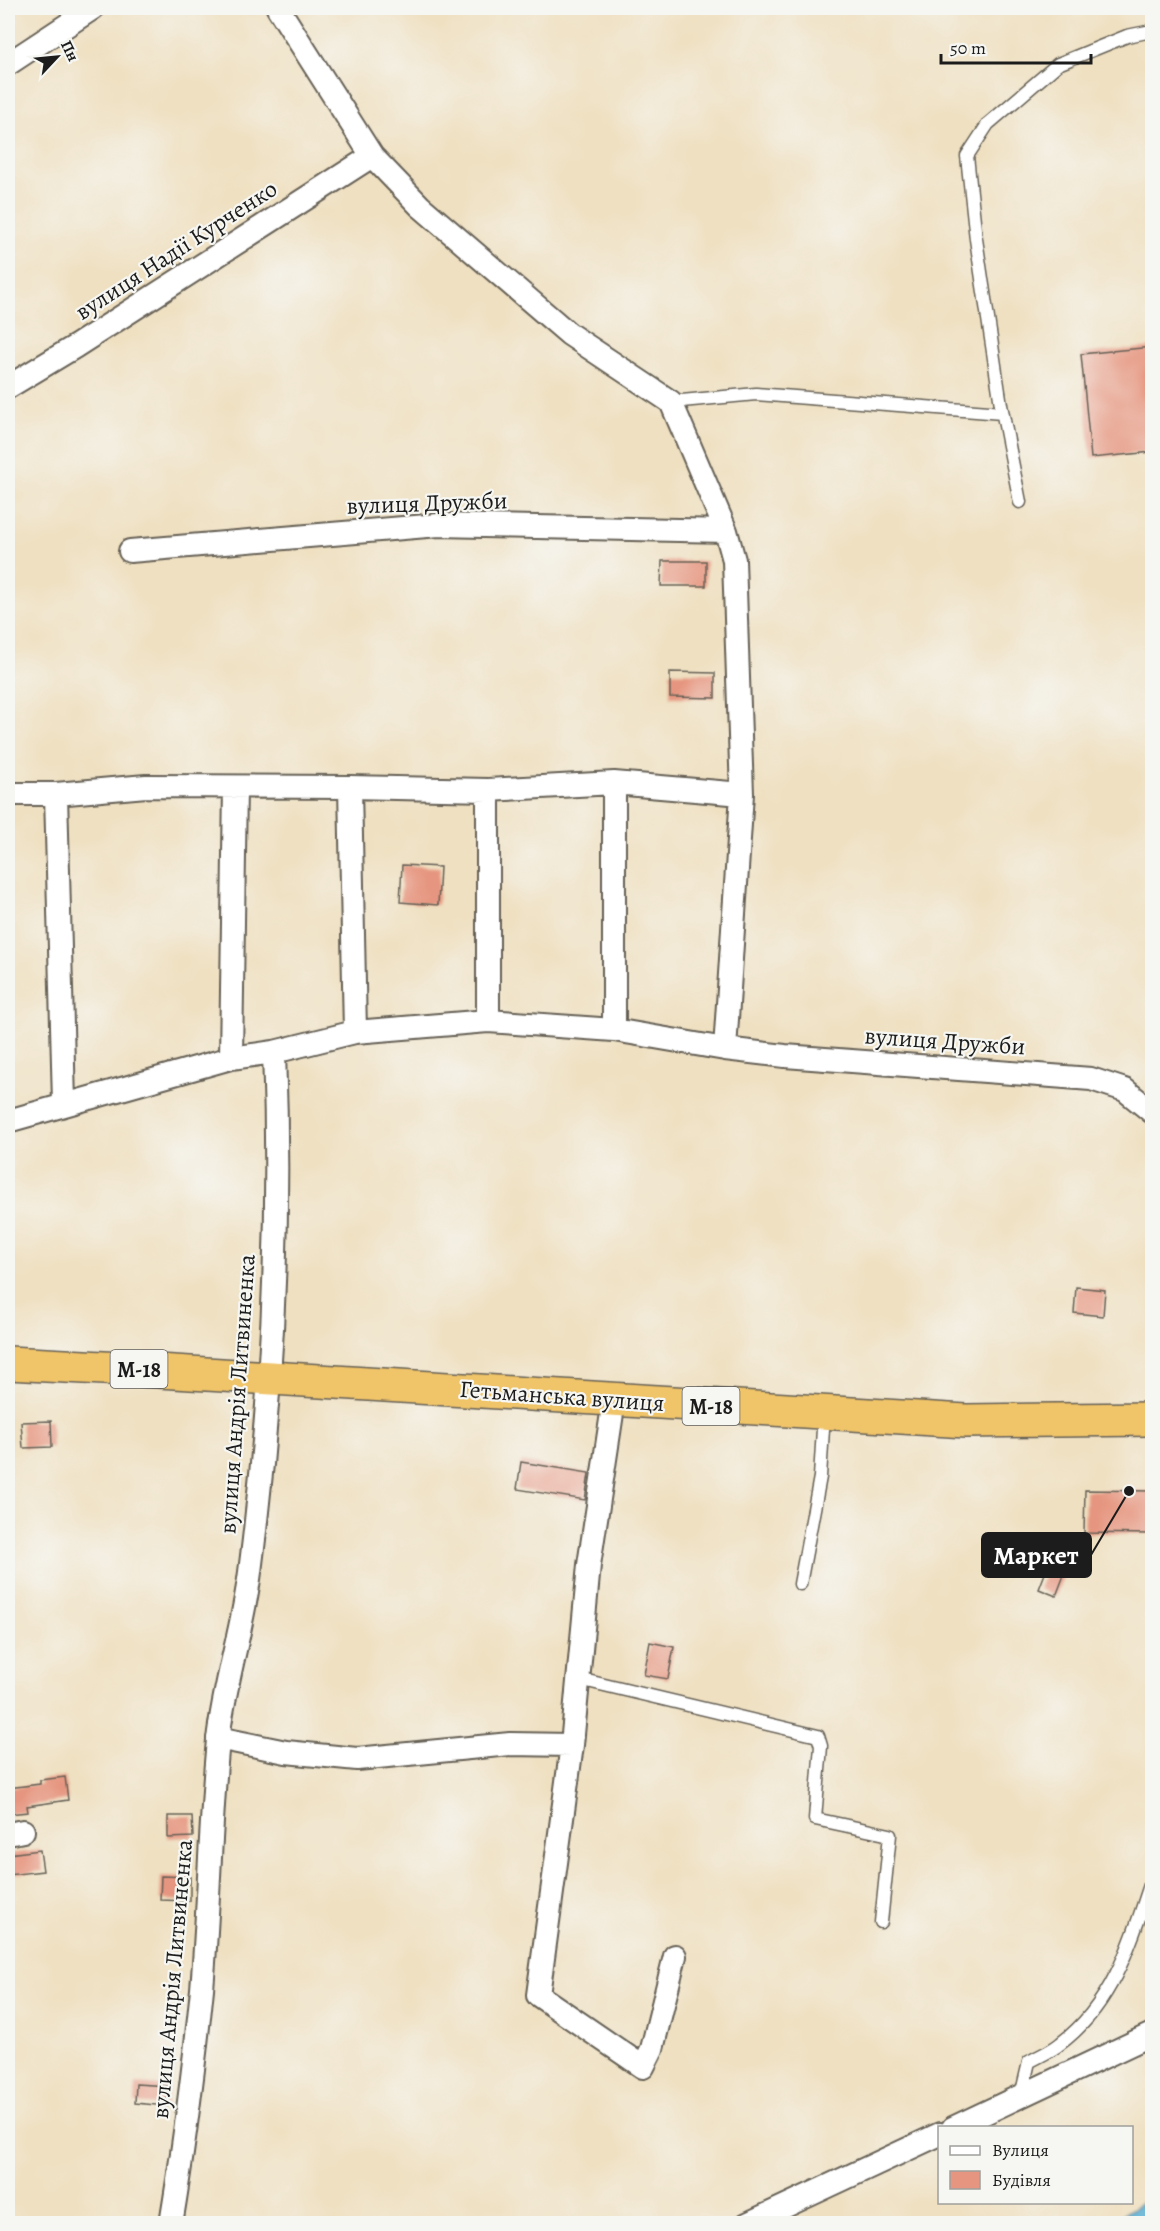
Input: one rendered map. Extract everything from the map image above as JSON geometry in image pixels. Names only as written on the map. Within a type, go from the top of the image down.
[{"type":"highway","name":"Гетьманська вулиця","points":[[8,1363],[966,1421],[1152,1419]]},
{"type":"street","points":[[8,64],[93,8]]},
{"type":"street","points":[[278,8],[372,156],[420,206],[569,334],[671,402],[726,531],[734,560],[742,794],[725,1049]]},
{"type":"street","name":"вулиця Надії Курченко","points":[[8,387],[76,346],[372,156]]},
{"type":"street","name":"вулиця Дружби","points":[[130,551],[439,525],[726,531]]},
{"type":"street","points":[[8,794],[57,794],[146,786],[488,790],[614,783],[742,794]]},
{"type":"street","points":[[614,783],[614,1030]]},
{"type":"street","points":[[350,787],[355,1032]]},
{"type":"street","points":[[231,1058],[236,788]]},
{"type":"street","points":[[488,790],[488,1021]]},
{"type":"street","points":[[57,794],[64,1103]]},
{"type":"street","name":"вулиця Дружби","points":[[8,1121],[64,1103],[231,1058],[274,1052],[355,1032],[488,1021],[614,1030],[725,1049],[1091,1079],[1125,1090],[1152,1112]]},
{"type":"street","name":"вулиця Андрія Литвиненка","points":[[171,2223],[185,2132],[201,1990],[218,1738],[250,1574],[270,1378],[276,1257],[277,1122],[274,1052]]},
{"type":"street","points":[[614,1400],[589,1564],[572,1745],[538,1995],[643,2067],[652,2049],[675,1956]]},
{"type":"street","points":[[218,1738],[286,1752],[357,1759],[510,1744],[572,1745]]},
{"type":"street","points":[[955,2126],[1152,2034]]},
{"type":"street","points":[[747,2223],[938,2134]]},
{"type":"lane","points":[[1020,502],[1002,413],[976,239],[967,156],[988,124],[1058,64],[1126,36],[1152,31]]},
{"type":"lane","points":[[671,402],[756,394],[1002,413]]},
{"type":"lane","points":[[800,1584],[820,1477],[824,1412]]},
{"type":"lane","points":[[579,1679],[818,1736],[821,1746],[815,1819],[890,1835],[881,1922]]},
{"type":"lane","points":[[1021,2096],[1029,2062],[1061,2043],[1092,2013],[1116,1978],[1133,1937],[1152,1879]]},
{"type":"water","points":[[1152,2196],[1152,2223],[1109,2223],[1148,2199]]},
{"type":"building","points":[[1152,347],[1152,452],[1091,458],[1081,354]]},
{"type":"building","points":[[662,561],[706,561],[706,586],[661,586]]},
{"type":"building","points":[[670,672],[715,673],[715,698],[670,697]]},
{"type":"building","points":[[402,865],[440,867],[438,905],[400,902]]},
{"type":"building","points":[[1076,1287],[1105,1290],[1103,1316],[1074,1313]]},
{"type":"building","points":[[51,1421],[52,1447],[23,1448],[21,1422]]},
{"type":"building","points":[[521,1462],[589,1473],[585,1500],[517,1489]]},
{"type":"building","points":[[1085,1490],[1152,1491],[1152,1534],[1084,1533]]},
{"type":"building","points":[[1054,1550],[1071,1557],[1056,1596],[1039,1589]]},
{"type":"building","points":[[650,1642],[674,1647],[668,1679],[644,1675]]},
{"type":"building","points":[[65,1777],[68,1800],[27,1806],[28,1812],[8,1814],[8,1788],[40,1784],[40,1780]]},
{"type":"building","points":[[168,1816],[192,1816],[193,1837],[168,1838]]},
{"type":"building","points":[[40,1850],[43,1871],[8,1875],[8,1854]]},
{"type":"building","points":[[161,1876],[190,1877],[190,1901],[160,1900]]},
{"type":"building","points":[[136,2084],[168,2086],[167,2106],[135,2103]]},
{"type":"place","name":"Маркет","points":[[1129,1491]]}]
